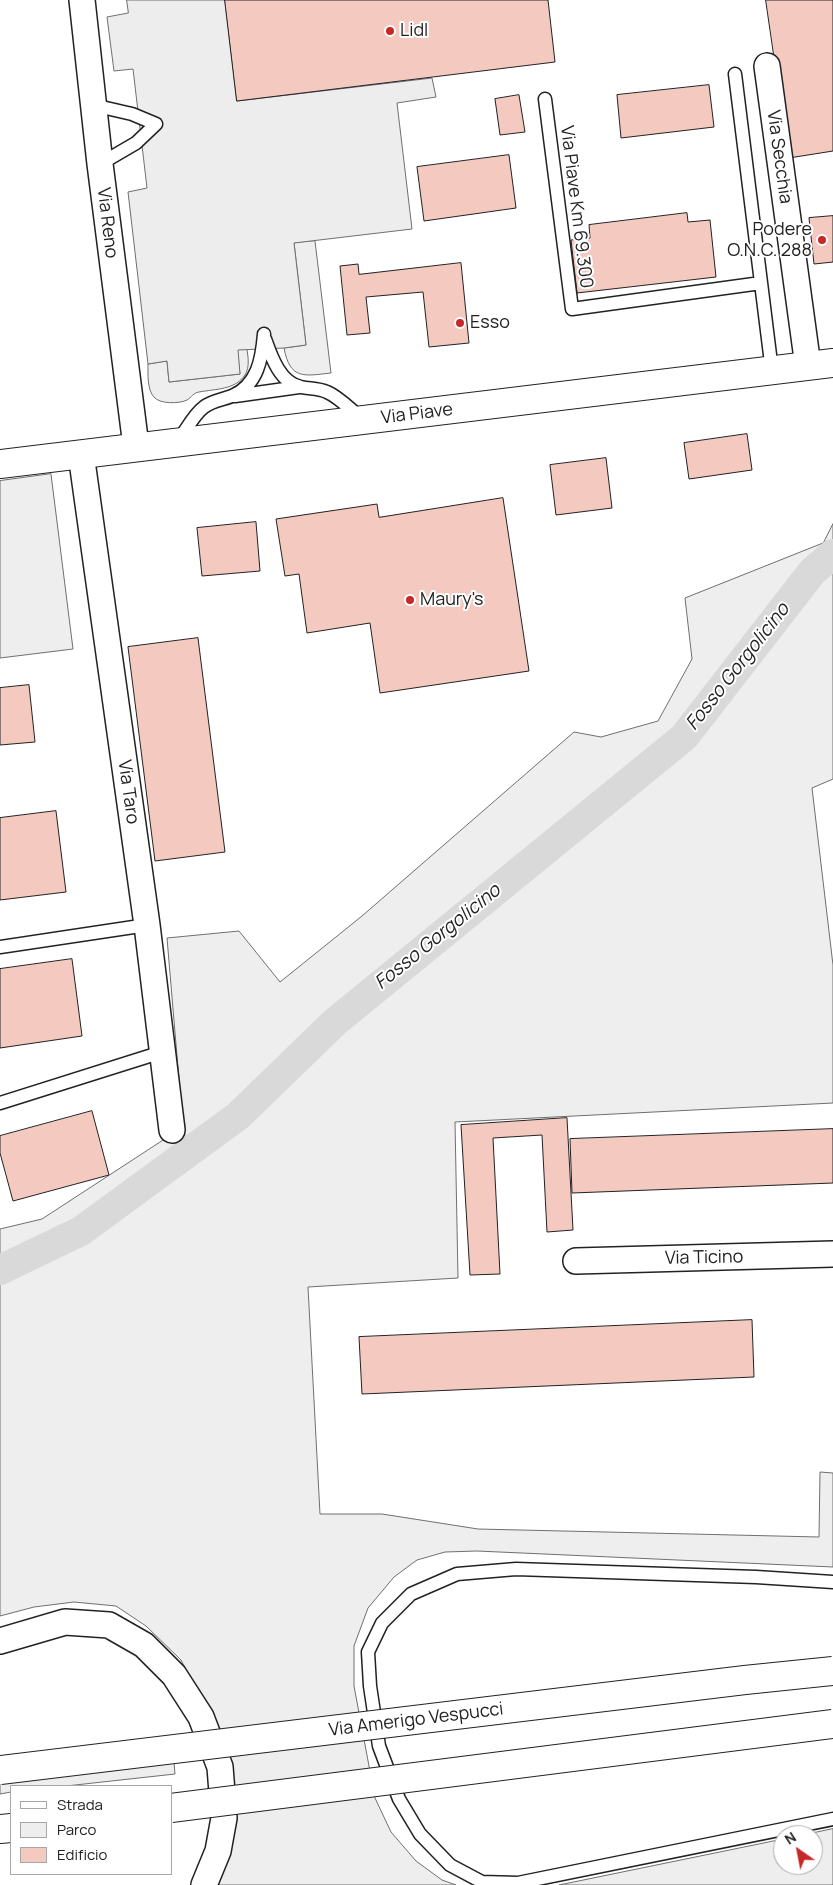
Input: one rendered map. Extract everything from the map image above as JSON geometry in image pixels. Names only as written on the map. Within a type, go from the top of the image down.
[{"type":"street","name":"Via Reno","points":[[82,0],[92,105],[136,446]]},
{"type":"street","name":"Via Secchia","points":[[767,66],[820,365]]},
{"type":"street","name":"Via Piave","points":[[0,464],[136,446],[820,365]]},
{"type":"street","name":"Via Taro","points":[[81,454],[147,925],[172,1130]]},
{"type":"street","name":"Via Ticino","points":[[576,1262],[833,1254]]},
{"type":"street","points":[[0,1641],[65,1622],[109,1625],[144,1645],[174,1676],[201,1717],[220,1766],[224,1818],[218,1851],[204,1885]]},
{"type":"street","name":"Via Amerigo Vespucci","points":[[0,1770],[736,1681],[833,1671]]},
{"type":"street","points":[[172,1808],[833,1724]]},
{"type":"lane","points":[[735,74],[772,371]]},
{"type":"lane","name":"Via Piave Km 69.300","points":[[545,99],[572,308],[761,282]]},
{"type":"lane","points":[[92,105],[132,114],[156,124],[136,143],[100,164]]},
{"type":"lane","points":[[232,396],[245,388],[255,375],[262,358],[264,334],[277,366],[286,378],[299,387]]},
{"type":"lane","points":[[178,442],[201,409],[215,400],[299,387],[313,387],[329,392],[364,420]]},
{"type":"lane","points":[[0,946],[147,925]]},
{"type":"lane","points":[[0,1102],[162,1052]]},
{"type":"lane","points":[[833,1582],[516,1569],[457,1574],[411,1594],[382,1623],[368,1652],[370,1686],[379,1746],[399,1799],[420,1834],[450,1866],[482,1882],[518,1884],[833,1819]]},
{"type":"green space","points":[[315,241],[331,373],[306,375],[294,371],[290,366],[284,348],[306,345],[294,243]]},
{"type":"green space","points":[[247,349],[248,369],[236,384],[197,393],[187,400],[169,403],[157,399],[150,390],[148,364],[167,361],[169,382],[240,374],[237,350]]},
{"type":"green space","points":[[51,474],[73,649],[0,658],[0,481]]},
{"type":"green space","points":[[833,524],[833,779],[812,788],[833,965],[833,1103],[455,1122],[458,1278],[308,1287],[320,1514],[382,1514],[478,1529],[819,1537],[820,1472],[833,1473],[833,1567],[477,1551],[445,1552],[417,1560],[394,1577],[368,1608],[354,1646],[354,1686],[375,1798],[391,1832],[416,1861],[442,1880],[456,1885],[211,1885],[225,1853],[206,1710],[181,1660],[146,1626],[116,1606],[74,1602],[34,1607],[0,1616],[0,1229],[42,1219],[183,1127],[167,938],[239,931],[280,982],[362,916],[574,732],[601,737],[658,721],[692,659],[685,598],[823,543]]},
{"type":"green space","points":[[174,1762],[175,1774],[75,1785],[10,1785],[10,1792],[0,1794],[0,1781]]},
{"type":"green space","points":[[833,1829],[833,1885],[559,1885],[773,1841],[773,1875],[823,1875],[823,1831]]},
{"type":"shaded area","points":[[127,0],[225,0],[237,101],[432,78],[436,97],[397,103],[412,229],[294,243],[306,345],[238,350],[240,374],[169,382],[167,361],[148,364],[128,192],[147,188],[133,69],[114,71],[107,17],[128,13]]},
{"type":"building","name":"Lidl","points":[[225,0],[548,0],[555,62],[237,101]]},
{"type":"building","points":[[766,0],[833,0],[833,151],[789,158]]},
{"type":"building","points":[[709,85],[714,127],[621,138],[617,95]]},
{"type":"building","points":[[519,95],[525,132],[500,135],[495,99]]},
{"type":"building","points":[[509,155],[516,208],[424,221],[417,167]]},
{"type":"building","points":[[687,213],[688,222],[710,220],[716,277],[577,293],[571,240],[590,238],[589,225]]},
{"type":"building","name":"Podere O.N.C. 288","points":[[833,216],[833,262],[814,264],[809,218]]},
{"type":"building","points":[[461,263],[469,343],[429,347],[423,292],[366,297],[370,333],[347,335],[340,266],[358,264],[359,274]]},
{"type":"building","points":[[747,434],[752,470],[689,479],[684,443]]},
{"type":"building","points":[[606,458],[612,508],[556,515],[550,465]]},
{"type":"building","name":"Maury's","points":[[503,498],[529,671],[380,693],[370,623],[307,633],[299,574],[285,576],[276,519],[377,504],[379,517]]},
{"type":"building","points":[[256,522],[260,571],[202,576],[197,528]]},
{"type":"building","points":[[198,638],[225,852],[155,861],[128,647]]},
{"type":"building","points":[[29,685],[35,742],[0,745],[0,688]]},
{"type":"building","points":[[56,811],[66,892],[0,900],[0,818]]},
{"type":"building","points":[[72,959],[82,1036],[0,1048],[0,969]]},
{"type":"building","points":[[92,1111],[109,1175],[13,1201],[0,1153],[0,1136]]},
{"type":"building","points":[[567,1118],[573,1230],[547,1232],[542,1135],[493,1138],[500,1274],[470,1275],[461,1125]]},
{"type":"building","points":[[833,1129],[833,1183],[572,1193],[570,1139]]},
{"type":"building","points":[[752,1320],[754,1377],[362,1394],[359,1337]]},
{"type":"waterway","name":"Fosso Gorgolicino","points":[[0,1270],[81,1231],[238,1116],[335,1022],[684,737],[812,572],[833,554]]},
{"type":"place","name":"Lidl","points":[[390,31]]},
{"type":"place","name":"Podere O.N.C. 288","points":[[822,240]]},
{"type":"place","name":"Esso","points":[[460,323]]},
{"type":"place","name":"Maury's","points":[[410,600]]}]
